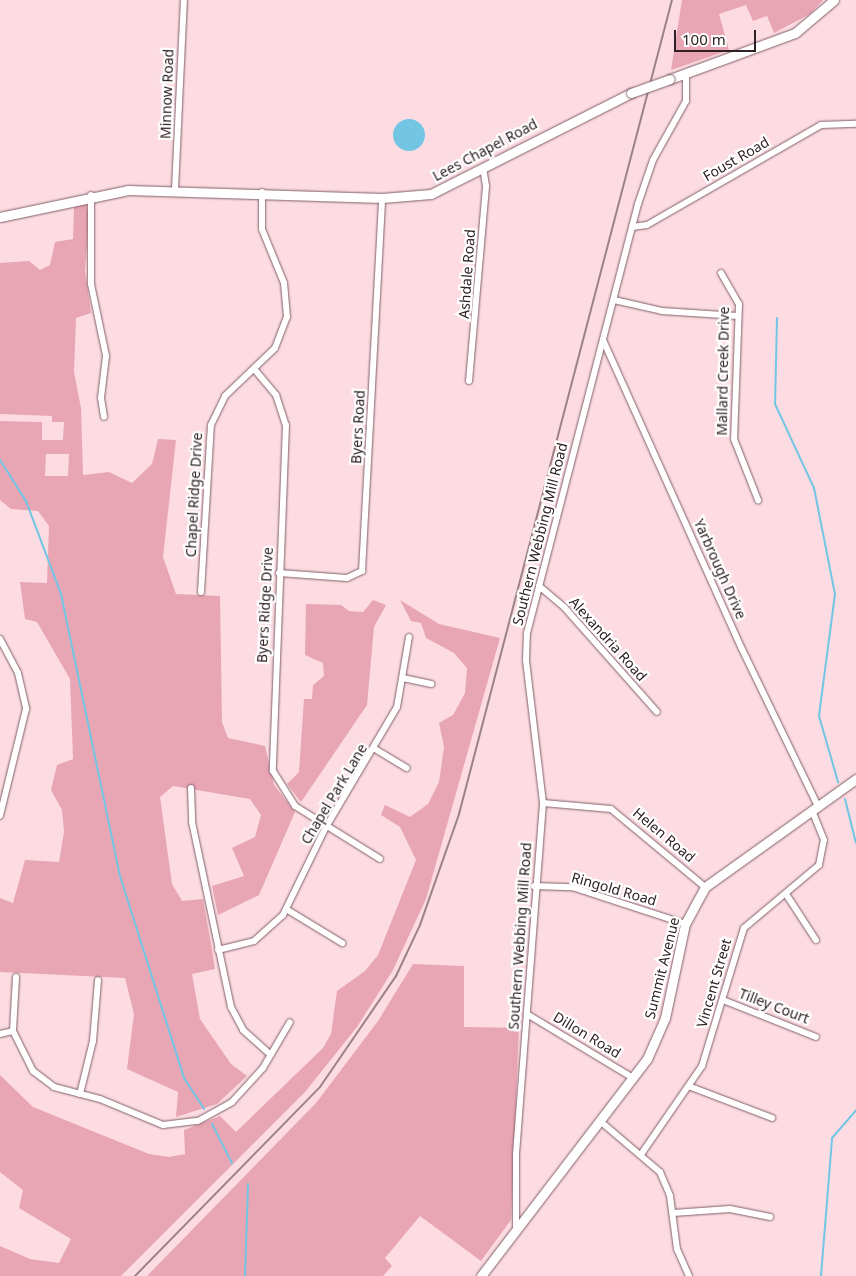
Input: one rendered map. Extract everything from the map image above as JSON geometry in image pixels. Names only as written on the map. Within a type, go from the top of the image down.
[{"type":"main road","name":"Lees Chapel Road","points":[[0,217],[91,195],[175,189],[382,198],[431,194],[585,112],[631,93],[795,33],[834,0]]},
{"type":"main road","name":"Summit Avenue","points":[[481,1276],[633,1078],[660,1033],[685,924],[705,887],[856,779]]},
{"type":"street","name":"Minnow Road","points":[[175,189],[184,0]]},
{"type":"street","name":"Southern Webbing Mill Road","points":[[516,1229],[534,886],[543,803],[526,660],[538,586],[632,227],[650,168],[686,101],[686,73]]},
{"type":"street","name":"Foust Road","points":[[632,227],[646,225],[821,126],[856,124]]},
{"type":"street","name":"Ashdale Road","points":[[469,381],[486,186],[483,168]]},
{"type":"street","name":"Chapel Ridge Drive","points":[[201,592],[211,425],[225,396],[256,370],[275,348],[288,317],[284,283],[262,229],[262,192]]},
{"type":"street","points":[[91,195],[91,284],[106,356],[101,398],[104,417]]},
{"type":"street","name":"Byers Road","points":[[279,573],[348,578],[362,571],[382,198]]},
{"type":"street","name":"Mallard Creek Drive","points":[[721,273],[735,294],[738,316],[734,439],[758,500]]},
{"type":"street","points":[[614,300],[662,312],[738,316]]},
{"type":"street","name":"Yarbrough Drive","points":[[603,340],[815,808]]},
{"type":"street","name":"Byers Ridge Drive","points":[[256,370],[276,395],[286,424],[273,771],[295,806],[380,859]]},
{"type":"street","name":"Alexandria Road","points":[[538,586],[564,607],[657,712]]},
{"type":"street","name":"Chapel Park Lane","points":[[218,950],[265,934],[286,909],[326,827],[375,750],[397,707],[409,637]]},
{"type":"street","points":[[0,639],[18,673],[26,709],[0,816]]},
{"type":"street","points":[[403,678],[431,684]]},
{"type":"street","points":[[375,750],[407,768]]},
{"type":"street","points":[[191,788],[192,822],[218,950],[237,1021],[270,1054]]},
{"type":"street","name":"Helen Road","points":[[543,803],[611,809],[705,887]]},
{"type":"street","name":"Vincent Street","points":[[642,1153],[691,1087],[723,1000],[744,928],[814,873],[822,858],[822,829],[815,808]]},
{"type":"street","name":"Ringold Road","points":[[534,886],[572,887],[685,924]]},
{"type":"street","points":[[786,894],[816,940]]},
{"type":"street","points":[[286,909],[342,943]]},
{"type":"street","points":[[16,977],[13,1031],[33,1070],[54,1087],[80,1094],[152,1122],[188,1124],[232,1102],[270,1054],[290,1022]]},
{"type":"street","points":[[80,1094],[93,1041],[98,980]]},
{"type":"street","name":"Tilley Court","points":[[723,1000],[816,1037]]},
{"type":"street","name":"Dillon Road","points":[[527,1014],[633,1078]]},
{"type":"street","points":[[0,1034],[13,1031]]},
{"type":"street","points":[[691,1087],[772,1118]]},
{"type":"street","points":[[600,1121],[642,1153],[667,1185],[673,1213],[677,1249],[689,1276]]},
{"type":"street","points":[[673,1213],[730,1209],[770,1217]]},
{"type":"shaded area","points":[[682,0],[823,0],[810,14],[774,33],[767,16],[753,21],[746,5],[719,14],[729,50],[671,70]]},
{"type":"shaded area","points":[[86,204],[89,217],[85,271],[91,313],[76,318],[74,372],[81,408],[83,475],[109,472],[132,483],[152,464],[158,439],[176,440],[163,557],[176,594],[220,596],[222,722],[228,738],[265,746],[274,785],[295,812],[259,895],[218,915],[212,886],[244,876],[232,848],[255,837],[261,815],[250,799],[173,786],[160,797],[172,884],[182,901],[203,899],[215,969],[192,974],[200,1019],[231,1064],[247,1076],[217,1104],[176,1117],[178,1092],[127,1069],[134,1014],[125,978],[0,972],[0,898],[13,903],[25,860],[59,862],[64,832],[62,810],[51,790],[57,765],[73,759],[70,679],[37,622],[25,619],[20,582],[47,583],[49,526],[38,511],[11,509],[0,500],[0,421],[42,422],[42,440],[63,440],[64,422],[52,422],[52,416],[0,414],[0,263],[29,261],[40,270],[50,265],[55,242],[73,239],[74,207]],"holes":[[[46,454],[69,454],[68,476],[45,476]]]},
{"type":"shaded area","points":[[373,600],[386,605],[374,627],[367,705],[301,802],[287,784],[299,772],[304,699],[312,699],[313,685],[324,676],[323,663],[305,655],[306,604],[341,605],[349,611],[363,612]]},
{"type":"shaded area","points":[[400,600],[439,624],[500,638],[426,899],[393,970],[357,1027],[305,1092],[121,1276],[0,1276],[0,1246],[30,1259],[59,1263],[71,1239],[19,1208],[23,1190],[0,1172],[0,1075],[33,1107],[149,1154],[169,1157],[185,1154],[184,1130],[220,1116],[236,1132],[323,1048],[331,1034],[337,991],[365,971],[378,955],[416,860],[400,827],[381,815],[385,805],[410,817],[428,804],[439,782],[444,747],[439,723],[453,715],[465,693],[467,668],[454,653],[426,638],[421,623],[411,621]]},
{"type":"shaded area","points":[[413,964],[464,966],[464,1027],[519,1028],[511,1220],[481,1261],[420,1216],[385,1258],[392,1266],[383,1276],[147,1276],[316,1103],[378,1021]]},
{"type":"water","points":[[409,119],[415,120],[420,124],[424,129],[424,141],[420,146],[415,150],[409,151],[403,150],[398,146],[394,141],[393,135],[394,129],[398,124],[403,120]]},
{"type":"waterway","points":[[777,318],[775,404],[814,488],[835,594],[819,716],[838,782]]},
{"type":"waterway","points":[[0,460],[26,501],[61,594],[120,876],[184,1078],[204,1109]]},
{"type":"waterway","points":[[845,799],[856,843]]},
{"type":"waterway","points":[[821,1276],[832,1138],[856,1110]]},
{"type":"waterway","points":[[212,1124],[232,1163]]},
{"type":"waterway","points":[[245,1276],[248,1184]]},
{"type":"railway","points":[[135,1276],[320,1087],[396,976],[420,925],[459,814],[672,0]]}]
